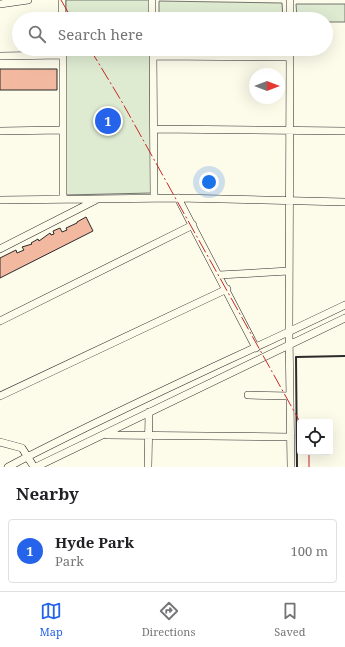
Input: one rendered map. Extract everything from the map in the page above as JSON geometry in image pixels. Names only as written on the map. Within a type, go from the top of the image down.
[{"type":"street","points":[[0,4],[28,0]]},
{"type":"street","points":[[62,0],[62,12]]},
{"type":"street","points":[[152,0],[152,12]]},
{"type":"street","points":[[290,0],[290,12]]},
{"type":"street","points":[[0,56],[12,55]]},
{"type":"street","points":[[62,199],[63,56]]},
{"type":"street","points":[[153,56],[154,198]]},
{"type":"street","points":[[256,56],[290,57],[291,131],[289,345],[291,467]]},
{"type":"street","points":[[154,129],[345,131]]},
{"type":"street","points":[[0,131],[63,130]]},
{"type":"street","points":[[178,198],[220,275],[256,348]]},
{"type":"street","points":[[0,200],[178,198],[345,202]]},
{"type":"street","points":[[0,249],[97,199]]},
{"type":"street","points":[[0,321],[193,225]]},
{"type":"street","points":[[220,275],[289,271]]},
{"type":"street","points":[[0,396],[227,290]]},
{"type":"street","points":[[8,467],[146,398],[256,348],[345,305]]},
{"type":"street","points":[[0,442],[22,448],[35,467],[345,318]]},
{"type":"street","points":[[248,395],[290,396]]},
{"type":"street","points":[[148,467],[149,412]]},
{"type":"street","points":[[104,435],[291,437]]},
{"type":"green space","points":[[66,0],[149,0],[149,12],[66,12]]},
{"type":"green space","points":[[159,1],[282,3],[283,12],[159,12]]},
{"type":"green space","points":[[296,4],[345,4],[345,22],[333,22],[333,12],[297,12]]},
{"type":"green space","points":[[66,56],[150,56],[151,193],[66,195]]},
{"type":"building","points":[[0,69],[57,69],[57,90],[0,90]]},
{"type":"building","points":[[86,217],[93,231],[0,278],[0,258],[16,250],[17,253],[24,250],[22,247],[32,244],[31,243],[38,239],[39,241],[50,233],[51,235],[54,234],[53,231],[60,228],[62,232],[67,230],[66,228]]},
{"type":"wall","points":[[297,467],[296,357],[345,356]]},
{"type":"power","points":[[61,0],[68,12]]},
{"type":"power","points":[[94,56],[122,102],[298,419]]},
{"type":"power","points":[[309,455],[309,467]]},
{"type":"place","name":"Hyde Park","points":[[108,121]]}]
